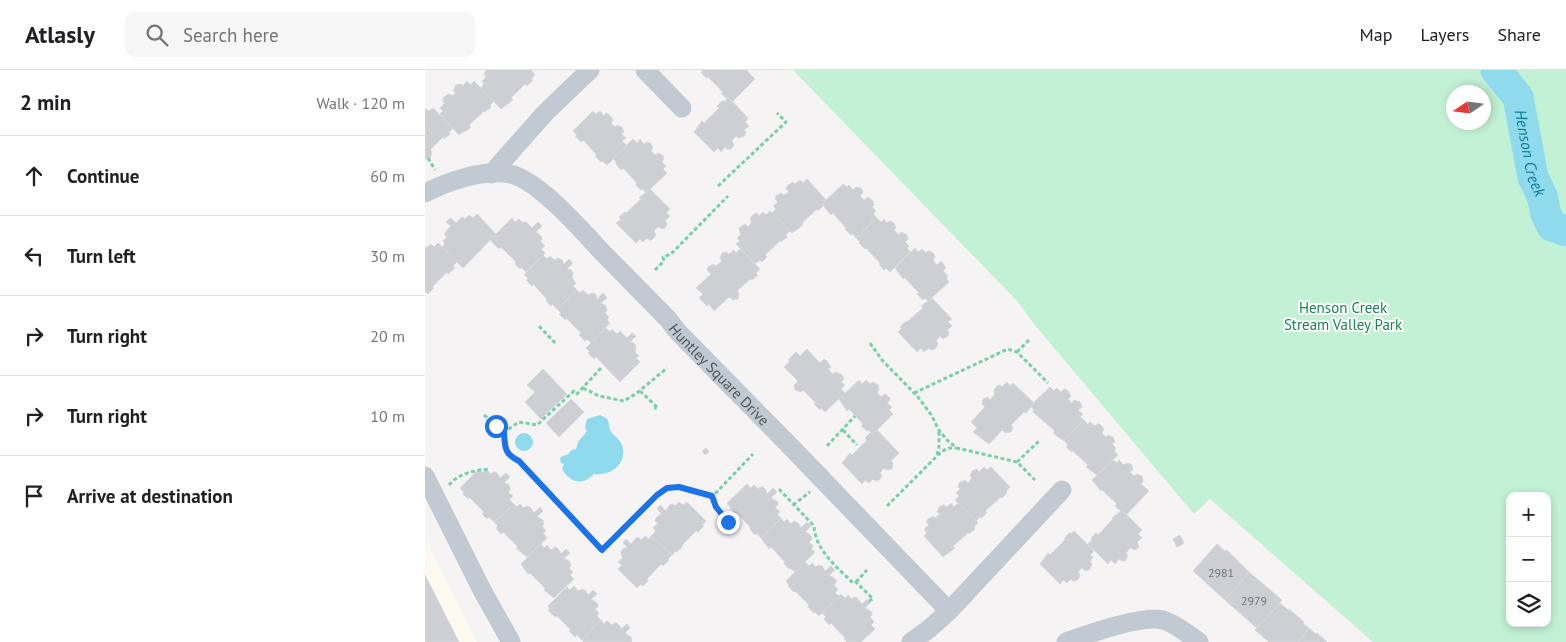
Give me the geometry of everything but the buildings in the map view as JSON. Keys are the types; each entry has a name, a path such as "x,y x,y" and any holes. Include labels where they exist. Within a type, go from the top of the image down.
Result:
{"lane":[{"path":"491,174 545,112 590,70"},
{"path":"645,70 682,108"},
{"name":"Huntley Square Drive","path":"425,193 460,179 491,174 509,174 528,182 553,203 593,242 949,611"},
{"path":"425,476 482,590 511,642"},
{"path":"911,642 949,611 1061,490"},
{"path":"1066,642 1109,628 1148,619 1156,619 1171,623 1199,642"}],"path":[{"path":"718,186 786,122 777,113"},
{"path":"428,158 439,177"},
{"path":"655,270 664,261 663,257 671,254 728,196"},
{"path":"539,326 556,344"},
{"path":"1017,352 1030,339"},
{"path":"870,343 882,360 914,393 948,441 957,448"},
{"path":"914,393 1008,349 1017,352 1048,383"},
{"path":"504,432 519,422 537,425 574,391 577,394 601,368"},
{"path":"583,388 599,396 624,401 640,391 667,368"},
{"path":"640,391 658,408 654,408"},
{"path":"484,415 504,432 507,453 519,461 602,550 657,495 667,488 679,487 712,496"},
{"path":"827,446 855,416"},
{"path":"937,456 939,429"},
{"path":"843,430 857,445"},
{"path":"1017,462 1039,441"},
{"path":"887,506 942,451 950,448 1017,462 1035,480"},
{"path":"712,496 753,454"},
{"path":"445,490 453,480 465,474 490,469"},
{"path":"779,489 814,526 814,533 825,554 853,584 867,570"},
{"path":"793,505 813,490"},
{"path":"712,496 716,507 728,522"},
{"path":"856,582 873,599 869,600"}],"shaded area":[{"path":"425,538 477,642 425,642"}],"green space":[{"name":"Henson Creek Stream Valley Park","path":"793,70 1566,70 1566,642 1373,642 1210,499 1194,514 1034,324 1018,302"}],"water":[{"path":"600,415 607,419 611,432 621,443 623,458 612,471 594,474 590,478 581,481 573,480 562,469 564,464 561,463 560,458 576,449 578,442 587,431 585,428 587,419"},
{"path":"520,433 528,433 533,438 531,449 520,451 515,446 515,438"}],"waterway":[{"name":"Henson Creek","path":"1496,70 1518,97 1533,177 1542,196 1546,214 1552,226 1566,231"}],"route":[{"path":"496,426 504,432 507,453 519,461 602,550 657,495 667,488 679,487 712,496 716,507 728,522"}]}
